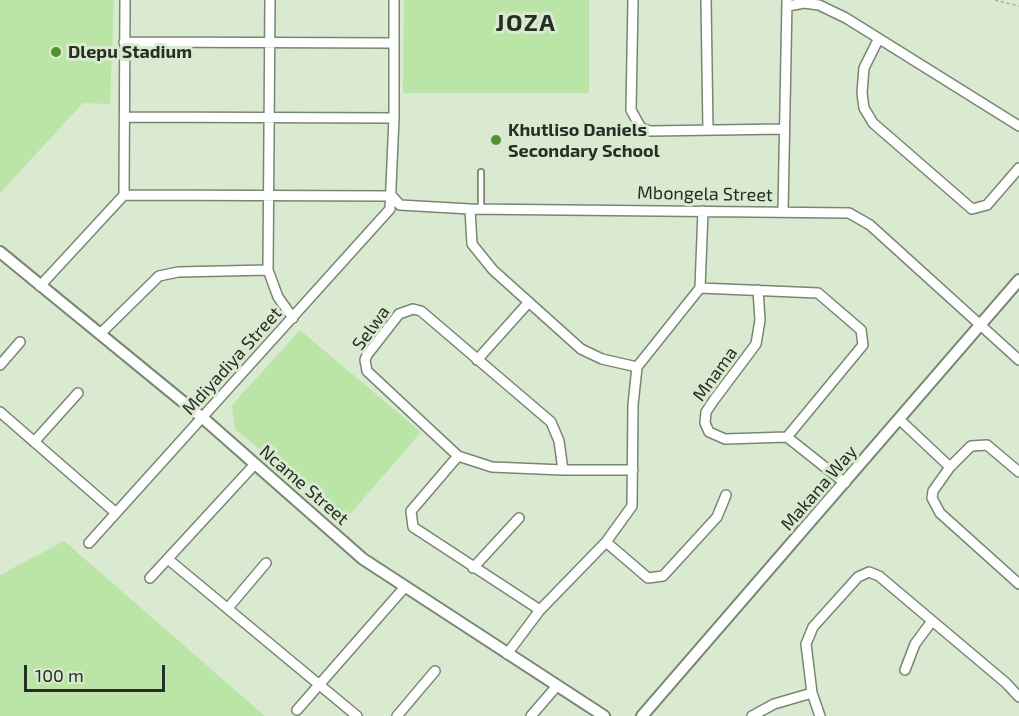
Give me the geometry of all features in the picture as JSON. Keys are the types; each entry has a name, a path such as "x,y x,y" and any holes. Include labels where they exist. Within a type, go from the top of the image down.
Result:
{"street":[{"path":"40,286 124,195 125,0"},
{"path":"270,0 268,270 278,297 293,318"},
{"path":"124,195 392,196 394,0"},
{"path":"633,0 632,110 641,128 650,131 784,129"},
{"path":"706,0 708,129"},
{"path":"783,212 787,3 819,5 846,18 1019,126"},
{"path":"878,40 864,68 862,93 864,108 873,123 972,209 987,205 1019,168"},
{"path":"124,42 394,43"},
{"path":"126,117 394,118"},
{"name":"Mbongela Street","path":"392,196 400,205 470,209 837,212 858,215 1019,360"},
{"name":"Mdiyadiya Street","path":"89,543 204,419 390,209 392,196"},
{"path":"470,209 472,244 477,254 591,355 637,367"},
{"path":"507,654 540,610 606,542 632,506 633,405 637,367 700,288 703,211"},
{"name":"Ncame Street","path":"0,252 204,419 363,559 555,687 604,716"},
{"path":"100,334 149,283 159,276 178,272 268,270"},
{"name":"Makana Way","path":"642,716 1019,280"},
{"path":"700,288 818,293 855,323 864,338 863,345 787,437 845,483"},
{"name":"Mnama","path":"758,290 759,327 756,344 706,412 705,423 709,432 725,439 787,437"},
{"path":"477,360 529,302"},
{"name":"Selwa","path":"562,470 559,441 551,422 421,311 413,309 399,314 365,360 367,371 374,379 458,456 492,467 562,470 633,470"},
{"path":"0,365 20,342"},
{"path":"34,442 78,393"},
{"path":"0,412 116,513"},
{"path":"900,420 950,467"},
{"path":"1019,472 987,446 978,444 971,446 950,467 933,491 934,505 1019,584"},
{"path":"458,456 411,511 411,522 418,532 540,610"},
{"path":"150,578 255,464"},
{"path":"606,542 648,578 663,576 717,517 726,495"},
{"path":"473,568 519,518"},
{"path":"169,560 357,716"},
{"path":"228,608 266,563"},
{"path":"820,716 813,693 806,644 808,636 813,627 864,573 874,572 1006,683 1019,698"},
{"path":"297,710 321,686 404,588"},
{"path":"905,670 915,644 932,621"},
{"path":"397,716 435,671"},
{"path":"531,716 555,687"},
{"path":"752,716 774,704 813,693"}],"lane":[{"path":"481,172 481,209"}],"path":[{"path":"995,0 1019,6"}],"green space":[{"name":"Dlepu Stadium","path":"0,0 114,0 110,104 83,103 0,193"},
{"path":"404,0 589,0 589,93 403,93"},
{"path":"300,330 421,432 345,520 235,429 232,405"},
{"path":"64,541 265,716 0,716 0,575"}],"place":[{"name":"Dlepu Stadium","path":"56,52"},
{"name":"Khutliso Daniels Secondary School","path":"496,140"}],"district":[{"name":"JOZA","path":"526,23"}]}
